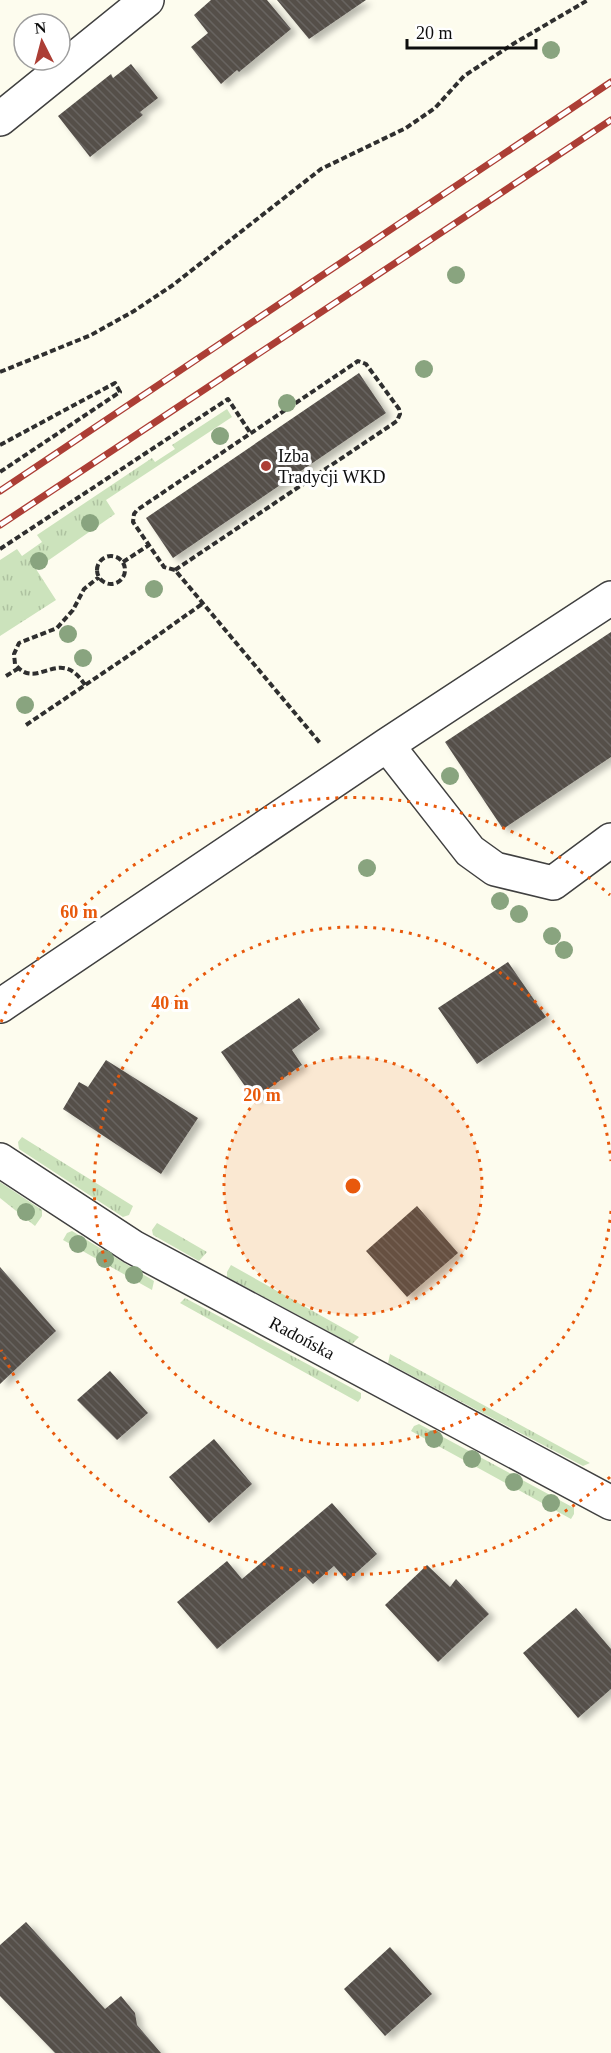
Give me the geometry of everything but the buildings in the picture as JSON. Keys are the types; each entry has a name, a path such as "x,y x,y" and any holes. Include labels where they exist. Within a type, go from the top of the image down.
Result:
{"street":[{"path":"0,119 147,0"},
{"path":"0,1006 387,745 611,598"},
{"path":"387,745 470,851 495,869 553,883 611,840"},
{"name":"Radońska","path":"0,1160 133,1247 611,1503"}],"path":[{"path":"0,372 91,335 134,310 173,285 321,169 406,128 435,108 464,75 588,0"},
{"path":"175,570 397,421 400,414 399,409 366,364 358,361 137,510 133,522 164,567 175,570 306,724 345,774"},
{"path":"0,445 115,383 120,392 0,472"},
{"path":"0,549 228,399 251,434"},
{"path":"123,562 149,545"},
{"path":"114,556 123,562 125,573 119,582 108,584 99,577 98,567 104,559 114,556"},
{"path":"85,685 78,675 68,669 55,668 30,675 15,664 14,654 20,643 57,628 73,610 84,588 99,577"},
{"path":"26,725 202,604"},
{"path":"6,676 19,668"}],"green space":[{"path":"227,409 232,417 106,500 115,514 36,569 56,600 0,636 0,560 17,549 22,556 42,542 37,535 152,458 155,462 175,449 172,445"},
{"path":"22,1137 133,1206 129,1215 123,1217 19,1149 18,1142"},
{"path":"0,1182 42,1210 42,1216 35,1226 0,1198"},
{"path":"157,1223 207,1252 199,1261 153,1235 152,1230"},
{"path":"72,1231 154,1281 152,1290 63,1240 67,1233"},
{"path":"231,1265 359,1337 352,1344 227,1277"},
{"path":"185,1298 361,1393 361,1398 358,1402 180,1303"},
{"path":"390,1354 590,1463 583,1466 388,1363"},
{"path":"419,1424 574,1508 571,1519 411,1431"}],"railway":[{"path":"0,491 611,82"},
{"path":"0,525 611,120"}],"place":[{"name":"Izba Tradycji WKD","path":"266,466"}]}
